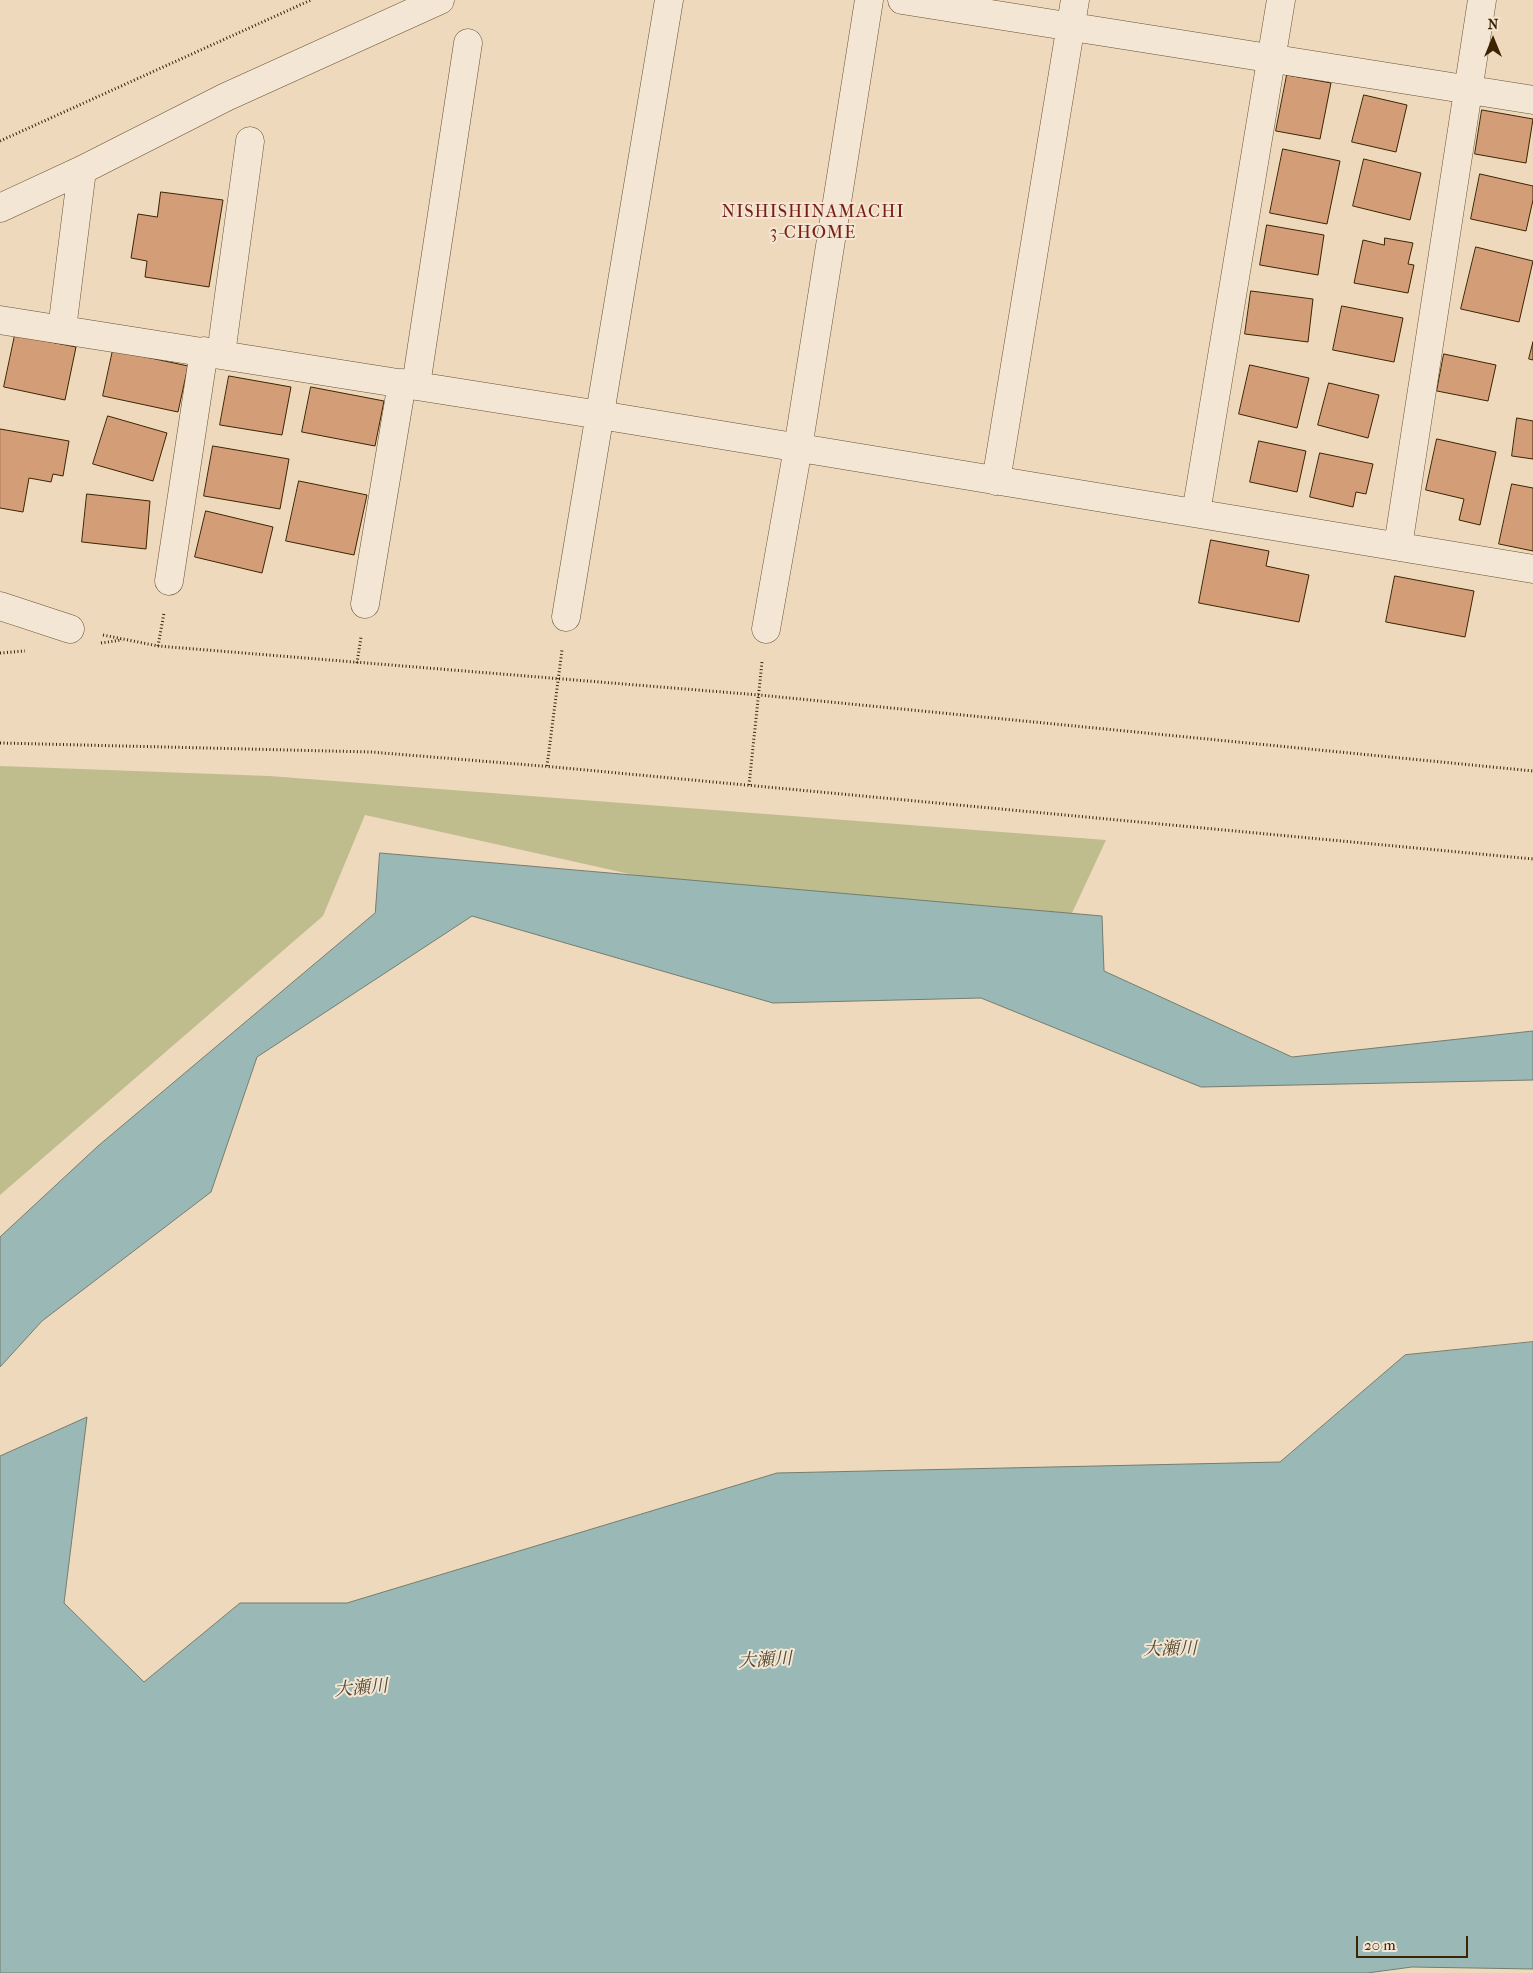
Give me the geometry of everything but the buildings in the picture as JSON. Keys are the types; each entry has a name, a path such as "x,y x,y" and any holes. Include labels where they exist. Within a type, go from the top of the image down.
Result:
{"street":[{"path":"0,208 82,170 226,97 440,0"},
{"path":"566,617 669,0"},
{"path":"766,629 798,448 870,0"},
{"path":"902,0 1072,13 1271,58 1533,100"},
{"path":"1196,513 1281,0"},
{"path":"1398,546 1482,0"},
{"path":"996,480 1072,13"},
{"path":"365,604 409,384 468,43"},
{"path":"169,581 213,353 250,141"},
{"path":"62,329 82,170"},
{"path":"0,320 600,415 1533,569"},
{"path":"0,606 70,629"}],"path":[{"path":"0,141 311,0"},
{"path":"547,766 566,617"},
{"path":"70,629 158,646 357,664 558,678 758,695 1533,770"},
{"path":"748,785 766,629"},
{"path":"0,743 371,752 547,766 1533,859"}],"shaded area":[{"path":"0,766 269,776 1106,840 1047,967 365,815 323,916 0,1195"}],"water":[{"path":"380,853 1102,916 1104,971 1292,1057 1533,1031 1533,1080 1201,1087 981,998 773,1003 472,916 257,1057 211,1192 42,1321 0,1367 0,1237 98,1146 375,913"},
{"name":"大瀬川","path":"1533,1342 1533,1969 1412,1967 1367,1973 0,1973 0,1456 87,1417 64,1603 144,1682 240,1603 347,1603 777,1473 1280,1462 1405,1355"}],"district":[{"name":"NISHISHINAMACHI 3-CHOME","path":"813,223"}]}
